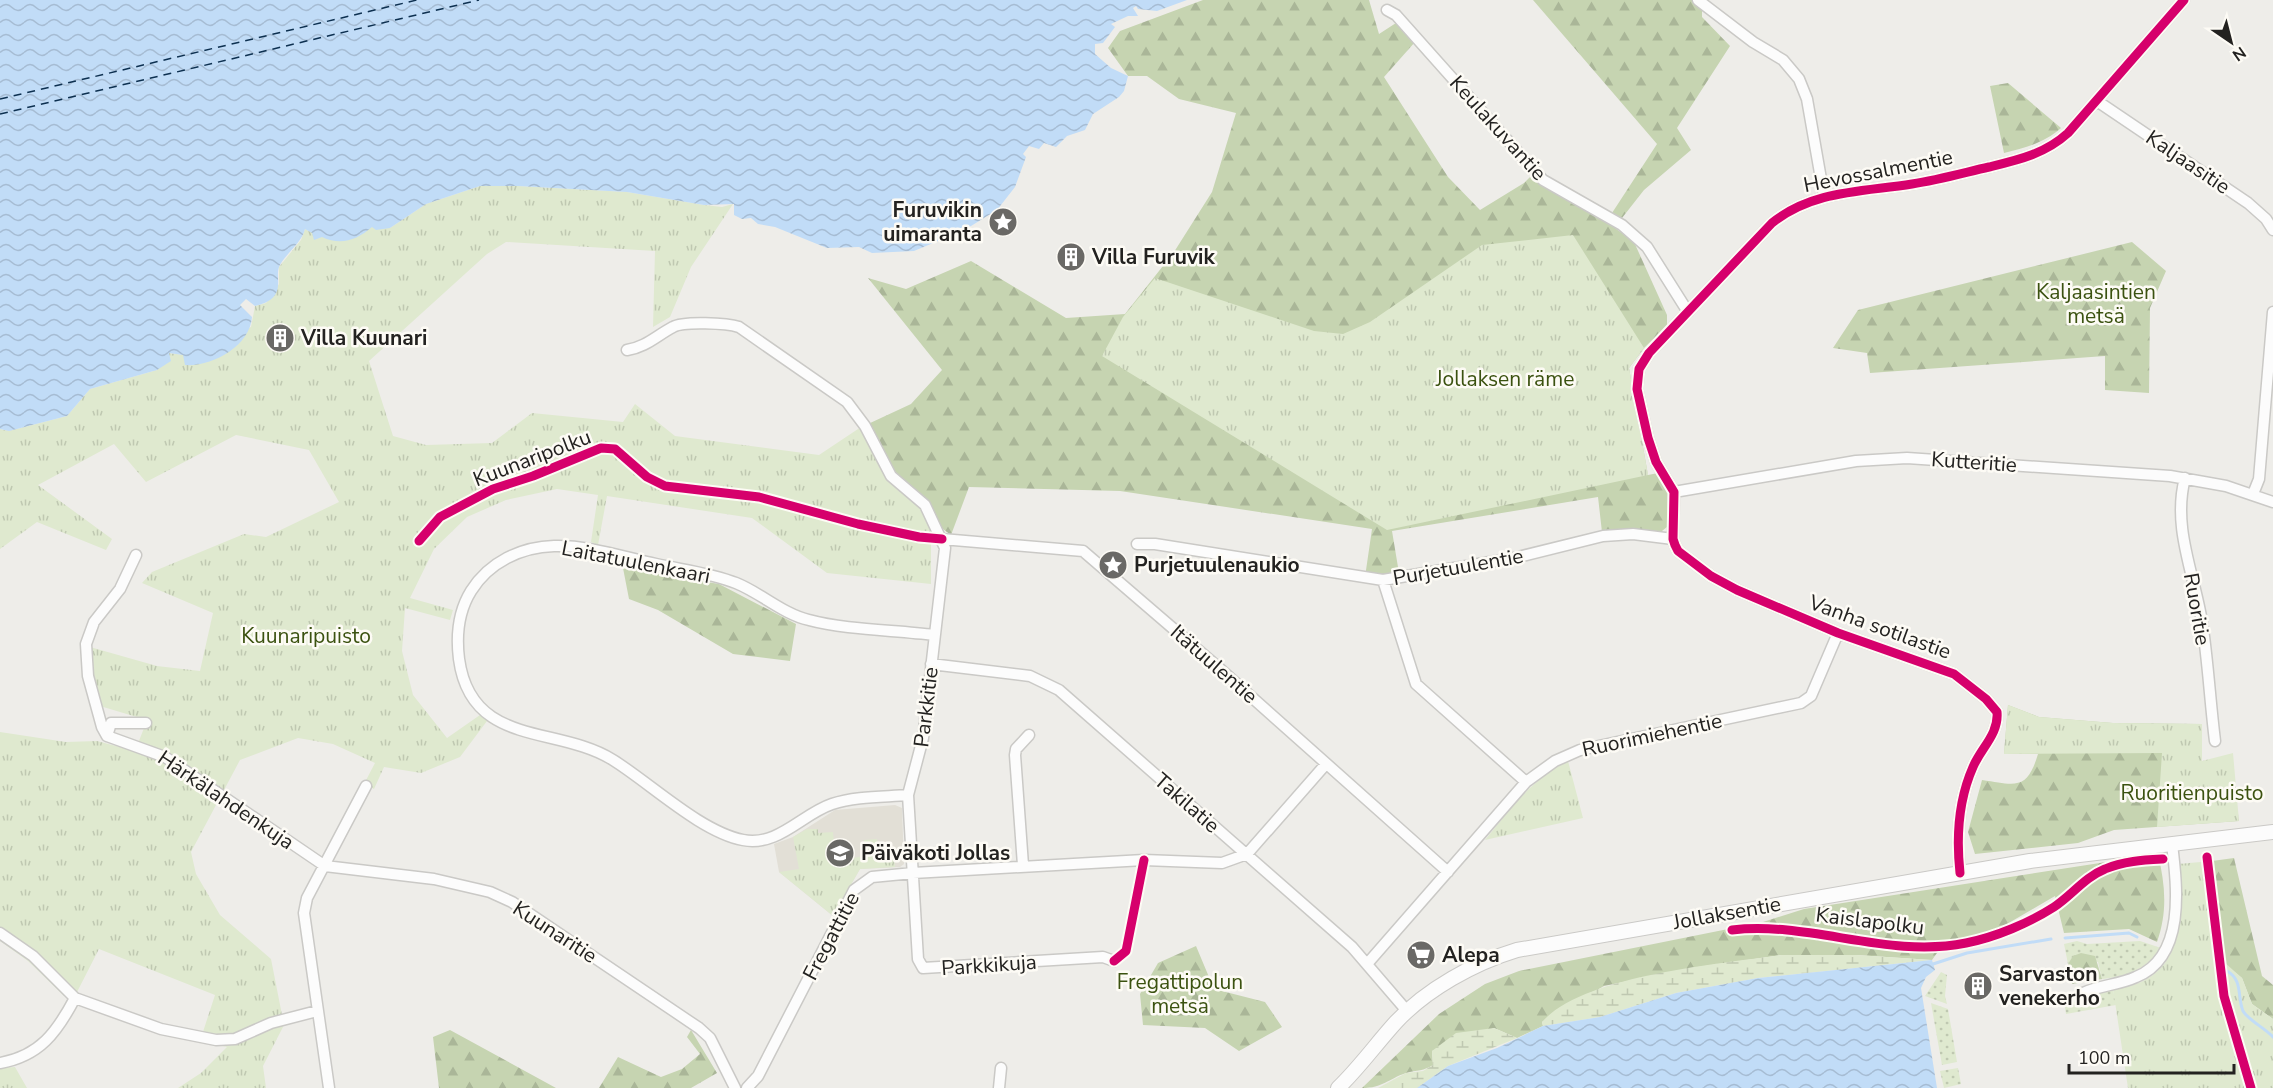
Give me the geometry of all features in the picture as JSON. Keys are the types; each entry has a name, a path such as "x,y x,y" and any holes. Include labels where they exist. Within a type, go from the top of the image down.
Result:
{"main road":[{"name":"Jollaksentie","path":"1338,1088 1407,1011 1474,967 1517,950 1960,873 2273,832"}],"street":[{"path":"1698,0 1753,42 1783,60 1799,79 1806,99 1824,196"},
{"name":"Hevossalmentie","path":"1674,492 1652,452 1640,405 1637,379 1646,358 1772,223 1800,204 1824,196 1934,180 2028,158 2061,140 2184,0"},
{"name":"Keulakuvantie","path":"1387,10 1396,15 1544,180 1622,225 1639,239 1661,266 1672,291 1688,312"},
{"name":"Kaljaasitie","path":"2097,101 2248,203 2266,219 2273,230"},
{"path":"2253,494 2259,479 2273,312"},
{"path":"627,350 643,347 675,325 730,324 739,327 848,402 865,426 891,477 925,505 934,530 942,540"},
{"name":"Kutteritie","path":"1674,492 1877,459 1941,460 2185,478 2253,494 2273,502"},
{"name":"Ruoritie","path":"2185,478 2180,498 2181,527 2202,623 2215,741"},
{"path":"1673,539 1674,492"},
{"name":"Purjetuulentie","path":"1137,544 1155,544 1383,580 1515,558 1603,536 1632,534 1673,539"},
{"name":"Vanha sotilastie","path":"1673,539 1678,551 1720,582 1838,633 1954,674 1986,699 1997,712 1994,733 1973,767 1964,792 1957,836 1960,873"},
{"name":"Parkkitie","path":"913,873 908,795 920,758 945,548 942,540"},
{"name":"Itätuulentie","path":"942,540 1083,551 1448,872"},
{"name":"Laitatuulenkaari","path":"908,795 833,804 773,837 743,840 729,835 702,822 596,750 519,732 489,714 475,700 460,668 458,641 460,616 474,586 502,560 519,552 554,546 596,551 725,579 808,620 934,634"},
{"path":"107,736 102,727 88,676 86,644 94,622 117,595 136,555"},
{"path":"1383,580 1416,684 1526,782"},
{"name":"Ruorimiehentie","path":"1367,964 1526,782 1556,761 1580,750 1801,703 1811,696 1838,633"},
{"name":"Takilatie","path":"931,664 1030,676 1049,683 1247,854 1367,964 1407,1011"},
{"path":"107,736 111,723 146,723"},
{"path":"1023,865 1015,755 1016,749 1029,735"},
{"name":"Härkälahdenkuja","path":"107,736 165,757 325,866"},
{"path":"1247,854 1326,764"},
{"path":"329,1088 304,913 307,898 366,786"},
{"path":"2083,993 2135,978 2151,969 2162,956 2175,918 2172,844"},
{"name":"Fregattitie","path":"747,1088 758,1076 854,890 872,878 1023,865 1144,860 1222,863 1247,854"},
{"name":"Kuunaritie","path":"325,866 434,879 471,886 512,902 699,1028 710,1038 735,1088"},
{"name":"Parkkikuja","path":"913,873 918,959 923,968 1103,957 1114,961"},
{"path":"0,933 33,956 75,998 160,1029 216,1040 235,1039 271,1023 317,1011"},
{"path":"0,1063 17,1060 47,1042 59,1028 75,998"},
{"path":"999,1088 1001,1068"}],"shaded area":[{"name":"Päiväkoti Jollas","path":"895,805 902,808 904,864 900,867 860,869 833,916 779,872 774,844 793,837 835,810"}],"green space":[{"path":"1203,0 1369,0 1379,34 1396,23 1415,42 1384,77 1448,177 1480,210 1524,183 1533,174 1550,190 1615,228 1634,242 1667,315 1667,326 1644,348 1629,368 1648,475 1658,473 1668,492 1667,527 1662,531 1602,532 1598,497 1392,531 1400,579 1365,577 1372,529 1120,491 969,487 951,535 925,512 893,470 868,424 911,404 942,370 868,278 906,289 971,261 1066,318 1125,314 1174,252 1212,192 1236,113 1179,99 1147,76 1128,76 1108,48 1120,31"},
{"path":"1533,0 1702,0 1702,17 1730,46 1677,128 1691,150 1644,190 1622,218 1612,213 1657,144"},
{"path":"2008,83 2061,128 2041,141 2004,153 1990,86"},
{"name":"Kuunaripuisto","path":"480,186 627,192 704,205 722,207 733,204 691,267 670,317 653,327 655,251 506,242 487,254 369,361 393,436 426,445 492,443 532,413 623,422 635,404 675,436 819,455 861,427 889,481 921,508 931,532 931,584 827,573 752,518 607,496 598,545 591,542 598,495 557,489 506,500 467,517 434,549 410,598 453,610 450,620 405,608 402,651 413,695 447,738 480,715 487,721 460,757 421,773 384,767 374,789 364,784 375,763 333,744 298,738 240,760 191,852 196,874 220,915 271,959 284,1025 263,1066 266,1088 178,1088 201,1073 227,1047 200,1041 215,995 99,949 76,994 64,996 28,961 0,941 0,732 66,742 97,741 135,751 146,723 140,718 100,706 92,676 90,647 157,666 200,671 213,613 142,583 152,572 244,534 266,537 339,502 309,450 236,435 146,482 114,444 38,485 112,539 106,550 37,522 0,549 0,429 9,431 67,416 90,389 157,370 169,353 184,355 251,327 255,306 266,303 279,284 279,267 301,240 305,229 322,237 372,227 390,228 426,204"},
{"name":"Jollaksen räme","path":"1573,235 1644,348 1629,368 1648,475 1387,530 1102,356 1123,317 1155,278 1314,331 1343,334 1370,322 1482,245"},
{"name":"Kaljaasintien metsä","path":"2132,242 2166,271 2150,308 2149,393 2105,390 2105,356 1870,373 1867,353 1833,348 1858,310"},
{"path":"623,568 719,584 796,624 790,661 733,654 658,610 629,599"},
{"path":"2008,705 2039,717 2113,723 2202,724 2202,761 2239,821 2114,830 2078,843 1975,854 1968,832 1982,780 2019,783 2029,774 2038,754 2004,754"},
{"name":"Ruoritienpuisto","path":"2008,705 2039,717 2113,723 2202,724 2202,761 2233,753 2239,821 2157,827 2162,753 2004,754"},
{"path":"1568,761 1583,818 1485,840 1533,786 1555,768"},
{"path":"807,829 818,829 818,833 833,832 834,844 848,842 849,851 838,852 839,860 865,856 864,840 877,839 878,855 894,856 895,867 860,869 833,916 779,872 799,869 793,837"},
{"path":"2158,854 2164,908 2157,942 2129,929 2064,933 2055,896 1995,931 1944,943 1932,960 1856,955 1781,955 1691,968 1604,986 1542,1022 1543,1026 1517,1038 1494,1028 1432,1051 1433,1065 1430,1067 1400,1075 1380,1085 1362,1088 1439,1014 1485,984 1519,971 1763,922 1804,909"},
{"path":"2234,858 2262,976 2273,985 2273,1019 2252,1004 2242,978 2223,963 2212,861"},
{"path":"2212,861 2224,962 2242,978 2252,1004 2273,1019 2273,1088 2128,1088 2113,989 2141,982 2156,973 2167,961 2174,947 2180,914 2178,864"},
{"path":"2077,941 2087,944 2140,941 2161,948 2149,962 2135,971 2102,979 2098,962 2074,956 2068,964 2064,944"},
{"name":"Fregattipolun metsä","path":"1196,946 1214,989 1265,1002 1282,1027 1239,1051 1205,1028 1143,1025 1140,994 1158,963"},
{"path":"2081,953 2095,956 2102,979 2072,984 2068,964 2073,956"},
{"path":"1781,955 1856,955 1932,960 1758,978 1676,993 1600,1017 1543,1026 1542,1022 1561,1006 1588,993 1619,983 1654,974"},
{"path":"1941,972 1947,975 1945,996 1947,1004 1925,996"},
{"path":"2113,989 2116,1005 2066,1014 2064,1001 2069,1000 2088,1005 2101,992"},
{"path":"1931,1003 1948,1009 1957,1062 1942,1065"},
{"path":"1494,1028 1517,1038 1448,1066 1417,1088 1378,1088 1406,1073 1423,1071 1433,1065 1432,1051 1456,1033"},
{"path":"450,1030 556,1088 439,1088 433,1037"},
{"path":"691,1030 717,1073 691,1088 599,1088 618,1057 661,1077 682,1069 700,1054 687,1037"},
{"path":"15,1067 27,1088 0,1088 0,1068"},
{"path":"1958,1068 1961,1084 1944,1088 1940,1071"}],"water":[{"path":"0,0 1187,0 1157,11 1138,9 1136,6 1133,8 1138,16 1128,16 1111,24 1115,27 1103,43 1095,44 1095,54 1111,68 1128,76 1124,91 1119,97 1093,114 1085,130 1067,136 1056,147 1044,143 1039,149 1029,146 1023,154 1026,157 1015,187 997,210 971,226 944,235 938,241 914,251 872,253 859,247 827,248 775,227 758,224 751,218 742,219 734,215 734,204 704,205 627,192 480,186 426,204 390,228 376,230 372,227 348,240 336,241 322,237 314,240 312,233 305,229 279,267 278,288 273,297 255,306 246,299 240,305 252,317 250,327 244,337 228,353 207,362 185,365 183,355 169,353 171,361 157,370 90,389 67,416 9,431 0,429"},
{"path":"1932,960 1935,970 1926,977 1921,988 1937,1088 1417,1088 1448,1066 1497,1048 1543,1026 1600,1017 1676,993 1758,978"}],"waterway":[{"path":"2065,938 2129,933 2137,937"},
{"path":"1933,964 1967,953 2051,939"},
{"path":"2227,971 2238,984 2243,1011 2273,1037"}],"ferry route":[{"path":"0,99 417,0"},
{"path":"0,114 479,0"}],"cycle path":[{"path":"1960,873 1958,832 1961,806 1976,760 1995,727 1997,712 1986,699 1954,674 1838,633 1737,590 1711,576 1678,551 1673,539 1674,492 1656,462 1648,438 1637,389 1639,369 1649,353 1772,223 1788,212 1821,198 1922,182 2021,159 2050,146 2068,133 2184,0"},
{"name":"Kuunaripolku","path":"419,541 440,517 493,489 533,476 601,448 615,449 647,477 665,486 759,497 858,524 919,537 942,539"},
{"path":"2207,857 2224,996 2251,1088"},
{"name":"Kaislapolku","path":"1732,930 1791,930 1879,944 1908,946 1937,947 1966,943 2012,929 2034,919 2061,902 2098,872 2112,866 2141,860 2163,859"},
{"path":"1114,961 1126,951 1144,860"}],"place":[{"name":"Furuvikin uimaranta","path":"1003,222"},
{"name":"Villa Furuvik","path":"1071,257"},
{"name":"Villa Kuunari","path":"280,338"},
{"name":"Purjetuulenaukio","path":"1113,565"},
{"name":"Päiväkoti Jollas","path":"840,853"},
{"name":"Alepa","path":"1421,955"},
{"name":"Sarvaston venekerho","path":"1978,986"}]}
